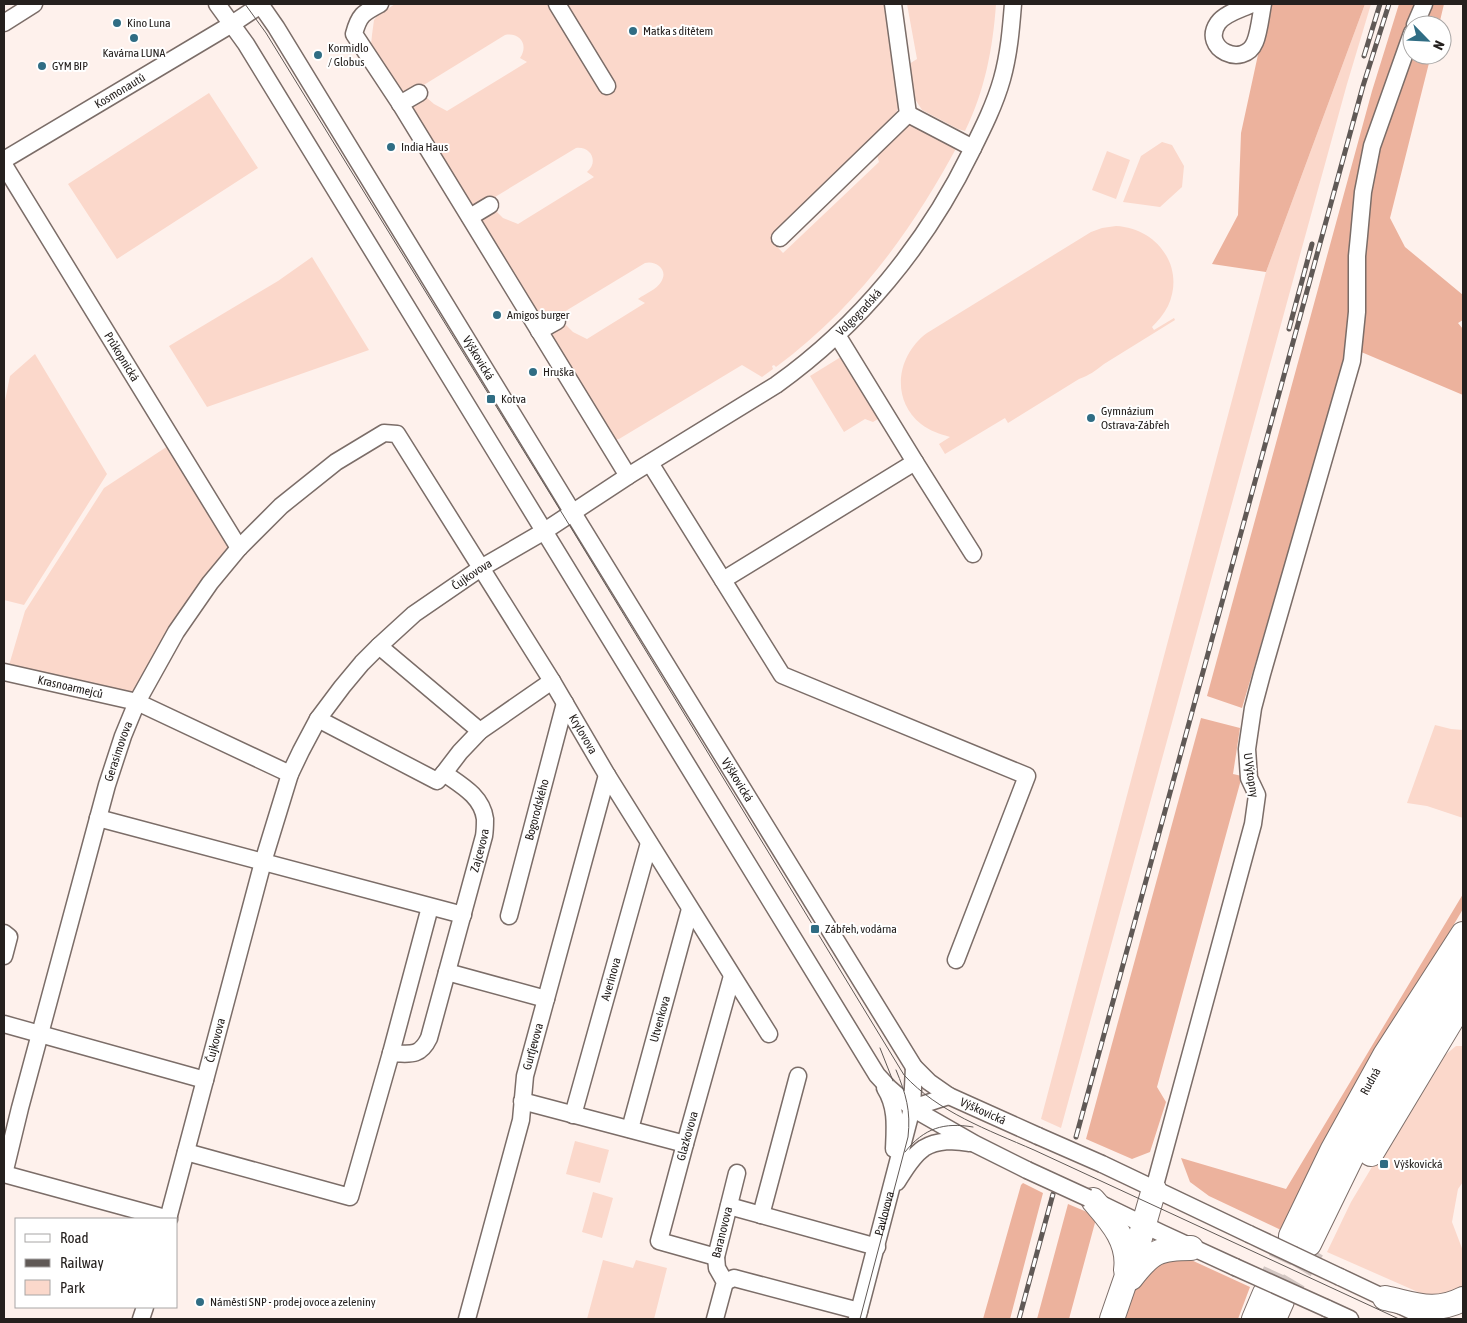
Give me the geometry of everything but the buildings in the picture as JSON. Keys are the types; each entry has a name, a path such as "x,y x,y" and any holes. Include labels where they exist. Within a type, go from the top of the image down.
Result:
{"highway":[{"name":"Rudná","path":"1305,1242 1333,1149 1385,1055 1463,934"},
{"name":"Rudná","path":"1305,1242 1356,1147 1463,968"},
{"path":"1305,1242 1421,1069 1463,1001"},
{"path":"1421,1069 1447,1041 1463,1032"},
{"path":"1112,1319 1124,1288 1154,1189"},
{"path":"1090,1199 1112,1221 1125,1247 1127,1262 1124,1288"},
{"path":"1124,1288 1141,1265 1154,1254 1176,1248 1191,1248"},
{"path":"1385,1298 1432,1308 1443,1307 1463,1299"},
{"path":"1254,1319 1274,1304"}],"street":[{"path":"4,23 34,4"},
{"path":"217,4 246,44 889,1095 894,1112 895,1126 891,1190"},
{"name":"Kosmonautů","path":"4,160 232,24 261,4"},
{"name":"Výškovická","path":"261,4 914,1067 922,1076 949,1096 1102,1164 1429,1319"},
{"path":"380,4 364,13 357,22 354,34 400,104 628,476"},
{"path":"558,4 607,86"},
{"path":"893,4 908,114"},
{"name":"Volgogradská","path":"573,513 628,476 798,370 838,336 868,304 896,271 926,230 957,180 991,111 1002,80 1012,26 1013,4"},
{"path":"1252,4 1218,22 1214,39 1223,52 1236,55 1250,50 1255,42 1263,4"},
{"name":"U Výtopny","path":"1154,1189 1254,824 1257,795 1249,778 1246,749 1262,674 1352,361 1357,312 1357,256 1364,192 1372,146 1402,61"},
{"path":"400,104 419,93"},
{"path":"908,114 973,148"},
{"path":"780,238 908,114"},
{"name":"Průkopnická","path":"4,165 239,548"},
{"path":"470,218 490,205"},
{"path":"539,331 557,321"},
{"path":"838,336 914,462 973,554"},
{"name":"Gerasimovova","path":"4,1174 98,818 123,736 137,702 176,632 210,583 239,548 281,506 336,462 384,433 397,434"},
{"name":"Krylovova","path":"397,434 552,681 607,775 769,1034"},
{"path":"723,580 914,462"},
{"path":"650,463 782,675 1027,776 956,960"},
{"name":"Čujkovova","path":"168,1218 263,862 290,774 318,719 342,686 378,646 414,614 481,568 573,513"},
{"path":"378,646 480,730"},
{"name":"Krasnoarmejců","path":"4,672 137,702 290,774"},
{"path":"318,719 440,777 480,730 552,681"},
{"name":"Bogorodského","path":"509,916 565,703"},
{"name":"Gurťjevova","path":"467,1319 521,1120 525,1076 607,775"},
{"name":"Zajcevova","path":"391,1053 413,1054 425,1048 430,1038 484,836 485,819 479,803 468,789 440,777"},
{"path":"98,818 463,915"},
{"name":"Averinova","path":"573,1114 649,842"},
{"path":"186,1152 350,1197 430,907"},
{"name":"Utvenkova","path":"630,1130 690,909"},
{"path":"4,956 6,935"},
{"path":"448,972 546,999"},
{"name":"Glazkovova","path":"716,1257 659,1242 732,976"},
{"path":"4,1024 205,1080"},
{"name":"Pavlovova","path":"858,1315 912,1108 914,1067"},
{"path":"877,1075 912,1108 975,1144 1191,1248 1350,1319"},
{"path":"761,1215 798,1076"},
{"path":"912,1108 949,1096"},
{"path":"522,1102 685,1144"},
{"path":"891,1190 914,1157 924,1148 938,1143 957,1140 975,1144"},
{"name":"Baranovova","path":"725,1282 717,1268 716,1257 737,1173"},
{"name":"Čujkovova","path":"4,1174 164,1218"},
{"path":"729,1206 877,1247"},
{"path":"715,1319 725,1282 734,1278 858,1315"}],"green space":[{"path":"395,4 889,4 899,105 894,119 886,130 771,240 783,253 879,162 876,152 906,125 912,123 959,143 922,207 880,266 832,319 805,344 776,367 772,366 773,369 762,377 742,365 619,439 612,440 553,339 553,331 562,325 566,325 573,332 587,339 645,303 638,299 659,285 663,278 662,270 653,263 645,263 554,318 544,320 539,318 481,223 481,217 494,209 503,218 518,224 594,177 587,172 591,168 592,156 586,150 576,148 485,203 475,205 469,203 414,115 414,103 426,97 447,111 527,62 520,58 524,49 522,41 515,36 505,35 414,91 405,92 399,90 371,45 374,20"},
{"path":"907,4 996,4 987,69 978,100 965,131 922,110 915,99 906,66 917,59"},
{"path":"1365,4 1371,4 1347,84 1061,1128 1041,1119 1266,272"},
{"path":"209,93 258,168 117,259 68,184"},
{"path":"1162,142 1172,145 1184,166 1182,187 1160,207 1123,202 1141,156"},
{"path":"1107,151 1130,160 1116,199 1092,190"},
{"path":"1116,226 1131,228 1144,234 1164,252 1170,264 1173,277 1173,291 1168,306 1152,327 1154,330 1174,318 1175,320 1092,373 1008,423 1005,418 945,454 939,444 950,437 921,424 911,414 901,390 901,377 904,365 909,353 917,342 927,333 1091,232"},
{"path":"312,257 369,350 207,407 169,346 278,281"},
{"path":"35,354 107,474 24,605 4,600 4,406 10,376"},
{"path":"844,355 878,411 878,419 873,422 865,419 844,432 810,376"},
{"path":"174,442 239,548 137,702 7,672 25,611 104,488"},
{"path":"1435,725 1463,730 1463,818 1427,806 1407,803"},
{"path":"1456,1046 1463,1046 1463,1182 1458,1189 1452,1222 1463,1251 1463,1293 1427,1296 1327,1252 1351,1202 1433,1065"},
{"path":"575,1141 609,1150 600,1183 566,1174"},
{"path":"593,1192 613,1198 602,1238 582,1232"},
{"path":"603,1260 633,1268 636,1260 667,1268 654,1319 587,1319"}],"shaded area":[{"path":"1269,4 1365,4 1266,272 1212,264 1238,215 1241,133"},
{"path":"1399,4 1444,4 1441,15 1402,15 1402,65 1428,65 1390,218 1405,247 1463,295 1463,320 1458,323 1463,329 1463,395 1347,346 1319,448 1242,708 1207,696 1372,91"},
{"path":"1201,718 1240,728 1233,774 1242,776 1157,1087 1166,1102 1150,1152 1132,1159 1086,1139"},
{"path":"1463,894 1463,909 1320,1150 1281,1230 1209,1196 1190,1182 1181,1158 1286,1189"},
{"path":"1023,1183 1043,1193 1010,1319 983,1319 1021,1185"},
{"path":"1068,1204 1087,1212 1096,1219 1069,1319 1037,1319"},
{"path":"1189,1259 1250,1287 1238,1319 1123,1319 1137,1284 1164,1260"}],"tunnel":[{"path":"1265,1293 1291,1236"},
{"path":"1282,1301 1314,1247"}],"tram line":[{"path":"245,4 266,33 565,518 904,1075 932,1100 964,1119 1399,1319"},
{"path":"880,1048 893,1081"},
{"path":"860,1319 908,1137 909,1119 907,1103 896,1070"},
{"path":"905,1152 920,1137 935,1129 953,1125 973,1127"}],"railway":[{"path":"1364,56 1380,4"},
{"path":"1076,1137 1363,86 1389,4"},
{"path":"1289,329 1312,244"},
{"path":"1019,1319 1053,1194"}],"place":[{"name":"Kino Luna","path":"117,23"},
{"name":"Matka s dítětem","path":"633,31"},
{"name":"Kavárna LUNA","path":"134,38"},
{"name":"Kormidlo / Globus","path":"318,55"},
{"name":"GYM BIP","path":"42,66"},
{"name":"India Haus","path":"391,147"},
{"name":"Amigos burger","path":"497,315"},
{"name":"Hruška","path":"533,372"},
{"name":"Kotva","path":"491,399"},
{"name":"Gymnázium Ostrava-Zábřeh","path":"1091,418"},
{"name":"Zábřeh, vodárna","path":"815,929"},
{"name":"Výškovická","path":"1384,1164"},
{"name":"Náměstí SNP - prodej ovoce a zeleniny","path":"200,1302"}]}
